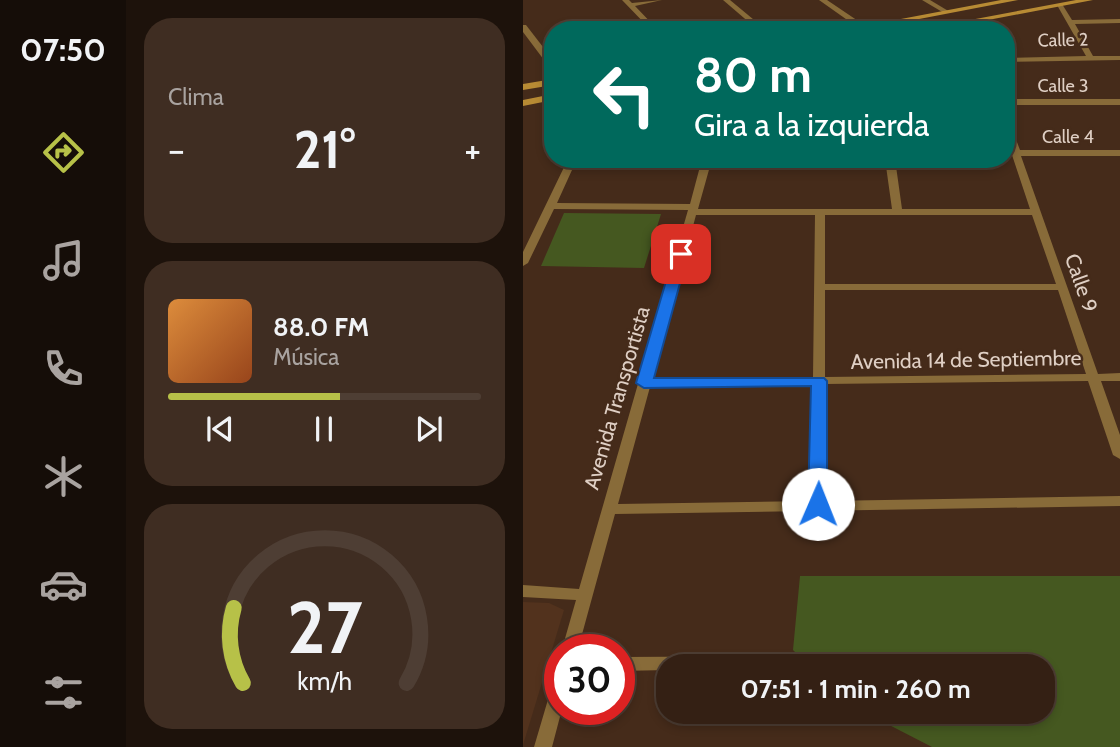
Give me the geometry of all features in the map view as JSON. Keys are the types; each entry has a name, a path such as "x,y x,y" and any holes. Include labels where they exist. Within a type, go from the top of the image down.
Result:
{"main road":[{"path":"894,21 1014,0"},
{"path":"971,21 1089,0"},
{"path":"930,21 927,20 933,15"},
{"path":"899,20 903,21"},
{"path":"523,87 544,84"},
{"path":"523,103 544,99"}],"street":[{"path":"627,2 659,0"},
{"path":"726,0 752,21"},
{"path":"822,0 854,21"},
{"path":"925,0 946,12"},
{"path":"627,2 646,21"},
{"path":"1060,5 1091,59"},
{"path":"1070,22 1120,21"},
{"path":"523,27 544,54"},
{"name":"Calle 2","path":"1015,60 1120,58"},
{"name":"Calle 3","path":"1015,103 1120,102"},
{"name":"Calle 9","path":"1015,150 1120,455"},
{"name":"Calle 4","path":"1016,153 1120,153"},
{"path":"523,263 569,168"},
{"name":"Avenida Transportista","path":"574,634 705,168"},
{"path":"891,168 897,212"},
{"path":"550,206 821,212 1036,212"},
{"path":"818,504 821,212"},
{"path":"820,287 1062,287"},
{"name":"Avenida 14 de Septiembre","path":"644,383 1120,377"},
{"path":"609,509 1120,501"},
{"path":"523,592 585,595"},
{"path":"635,664 656,664"},
{"path":"543,747 549,725"}],"shaded area":[{"path":"523,602 549,603 564,610 557,634 544,634 544,676 523,745"}],"green space":[{"path":"564,213 661,214 644,268 541,266"},
{"path":"800,576 1120,576 1120,747 932,747 887,724 1055,724 1055,654 797,654 793,650"}],"route":[{"path":"681,254 644,383 819,381 818,504"}]}
